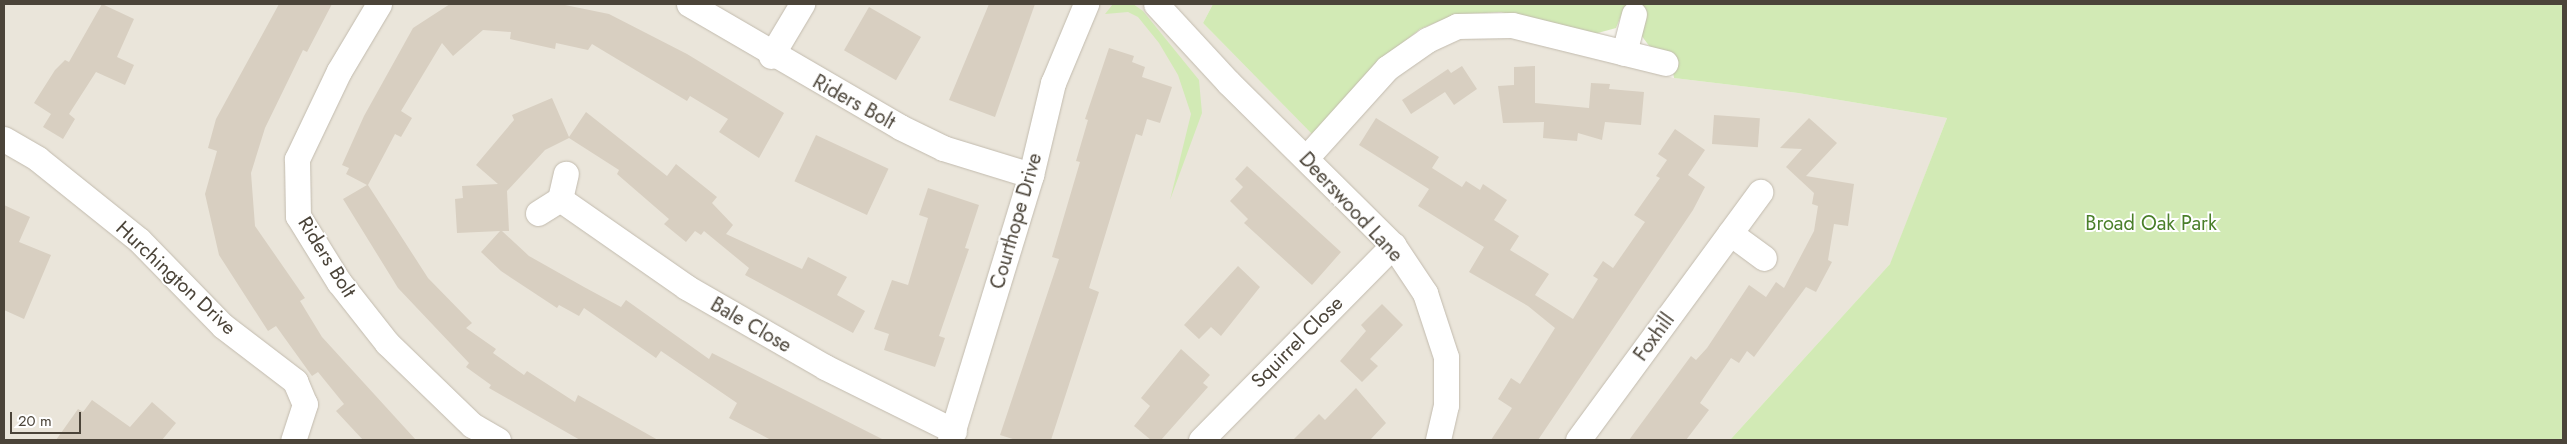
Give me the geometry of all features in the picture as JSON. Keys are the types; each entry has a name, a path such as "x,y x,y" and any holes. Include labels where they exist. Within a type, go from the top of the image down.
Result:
{"street":[{"name":"Riders Bolt","path":"379,4 339,71 297,159 298,216 339,282 387,343 472,425 498,440"},
{"name":"Riders Bolt","path":"689,4 772,56 943,148 1031,175"},
{"path":"772,56 802,4"},
{"name":"Courthope Drive","path":"952,436 1031,175 1053,83 1086,4"},
{"name":"Deerswood Lane","path":"1156,4 1228,82 1393,245 1425,293 1446,357 1446,405 1438,440"},
{"path":"1624,53 1634,14"},
{"path":"1306,158 1387,68 1427,40 1458,26 1512,25 1665,63"},
{"name":"Hurchington Drive","path":"4,139 38,159 139,240 223,326 295,381 304,404 293,440"},
{"path":"538,213 560,199 566,174"},
{"name":"Foxhill","path":"1578,440 1760,192"},
{"name":"Bale Close","path":"560,199 686,287 825,367 952,436"},
{"path":"1730,233 1764,258"},
{"name":"Squirrel Close","path":"1201,440 1393,245"}],"shaded area":[{"path":"4,4 1213,4 1203,23 1327,149 1387,82 1430,48 1462,36 1507,34 1674,78 1798,93 1947,118 1891,263 1730,440 4,440"}],"green space":[{"path":"1113,4 1133,4 1143,11 1199,80 1202,113 1170,200 1191,114 1178,75 1159,43 1138,17 1128,12 1105,14"},
{"name":"Broad Oak Park","path":"1213,4 2563,4 2563,440 1730,440 1890,264 1947,118 1798,93 1674,78 1670,54 1650,47 1641,35 1646,15 1625,6 1616,28 1594,34 1501,12 1455,15 1420,29 1386,57 1312,134 1203,23"}],"building":[{"path":"102,4 134,19 117,57 134,65 125,85 96,72 69,114 75,119 63,139 43,127 51,114 34,103 55,70 65,60 69,62"},
{"path":"279,4 332,4 307,52 303,50 265,128 251,173 255,226 305,298 300,301 322,337 416,440 363,440 336,411 344,404 318,372 312,376 276,326 268,331 219,255 205,194 217,151 208,148 216,119"},
{"path":"450,4 560,4 609,14 687,54 784,113 759,158 719,132 728,119 690,96 687,101 592,44 588,50 556,43 555,49 510,39 511,32 483,30 453,56 442,43 401,111 412,118 401,137 395,134 368,185 428,278 472,323 466,328 496,349 493,353 524,375 527,371 575,402 578,395 658,440 580,440 489,388 491,385 466,367 469,363 398,288 343,199 367,185 346,174 349,168 342,165 364,116 413,28"},
{"path":"989,4 1035,4 995,117 949,100"},
{"path":"869,7 921,37 896,80 844,50"},
{"path":"1109,48 1134,56 1132,62 1145,67 1142,77 1172,87 1160,123 1147,119 1142,136 1136,134 1089,288 1099,292 1051,440 1016,440 1000,435 1059,259 1052,257 1080,162 1076,161 1088,120 1085,119"},
{"path":"1462,66 1477,89 1454,105 1445,92 1411,114 1402,100 1448,69 1451,73"},
{"path":"1535,66 1535,103 1589,108 1591,83 1610,84 1609,89 1644,92 1641,125 1605,122 1602,140 1578,133 1577,141 1543,138 1544,122 1503,123 1498,86 1514,85 1514,67"},
{"path":"552,98 569,137 586,112 667,176 676,164 717,197 712,203 733,225 726,234 802,269 808,257 847,277 837,295 865,311 853,333 745,275 749,268 704,231 701,235 695,231 686,242 664,224 669,219 617,174 619,170 569,138 545,150 507,191 509,231 502,231 529,256 621,307 626,300 709,359 712,353 884,440 771,440 729,418 737,403 661,351 656,358 584,308 579,316 559,305 557,308 501,271 481,252 500,231 457,233 455,199 463,198 462,186 498,184 476,165 514,120 512,115"},
{"path":"1714,115 1760,118 1758,147 1712,144"},
{"path":"1376,118 1439,157 1432,168 1462,187 1466,181 1480,190 1483,184 1507,200 1494,220 1519,236 1510,250 1549,274 1535,295 1573,319 1598,279 1593,276 1603,261 1613,268 1645,222 1634,215 1660,178 1656,176 1667,160 1658,154 1675,129 1705,150 1688,175 1705,187 1693,210 1538,440 1491,440 1512,408 1498,399 1511,378 1520,384 1555,328 1528,306 1469,272 1484,247 1418,206 1429,189 1359,145"},
{"path":"1809,118 1837,143 1806,176 1854,184 1848,226 1834,224 1828,260 1832,262 1816,292 1806,287 1754,357 1747,351 1739,363 1731,358 1700,403 1709,410 1686,440 1629,440 1691,356 1696,360 1707,348 1749,285 1766,297 1776,282 1784,288 1814,231 1818,206 1812,204 1814,193 1786,167 1802,149 1780,148"},
{"path":"816,135 889,169 867,215 794,181"},
{"path":"1247,166 1341,252 1312,285 1244,223 1248,219 1230,201 1243,187 1235,179"},
{"path":"928,188 979,205 965,248 969,249 939,336 945,338 935,367 884,350 889,334 874,329 892,280 908,285 928,218 919,215"},
{"path":"4,205 30,217 19,242 51,255 24,319 4,310"},
{"path":"1238,266 1260,287 1221,336 1211,327 1199,339 1184,325"},
{"path":"1382,304 1403,325 1370,359 1378,366 1362,382 1340,361 1366,331 1361,325"},
{"path":"1181,349 1210,375 1203,383 1208,387 1161,440 1151,440 1134,426 1150,406 1141,398"},
{"path":"1356,388 1386,423 1370,440 1293,440 1319,414 1325,420"},
{"path":"92,400 130,427 152,402 176,423 162,440 56,440 78,409 83,412"}]}
